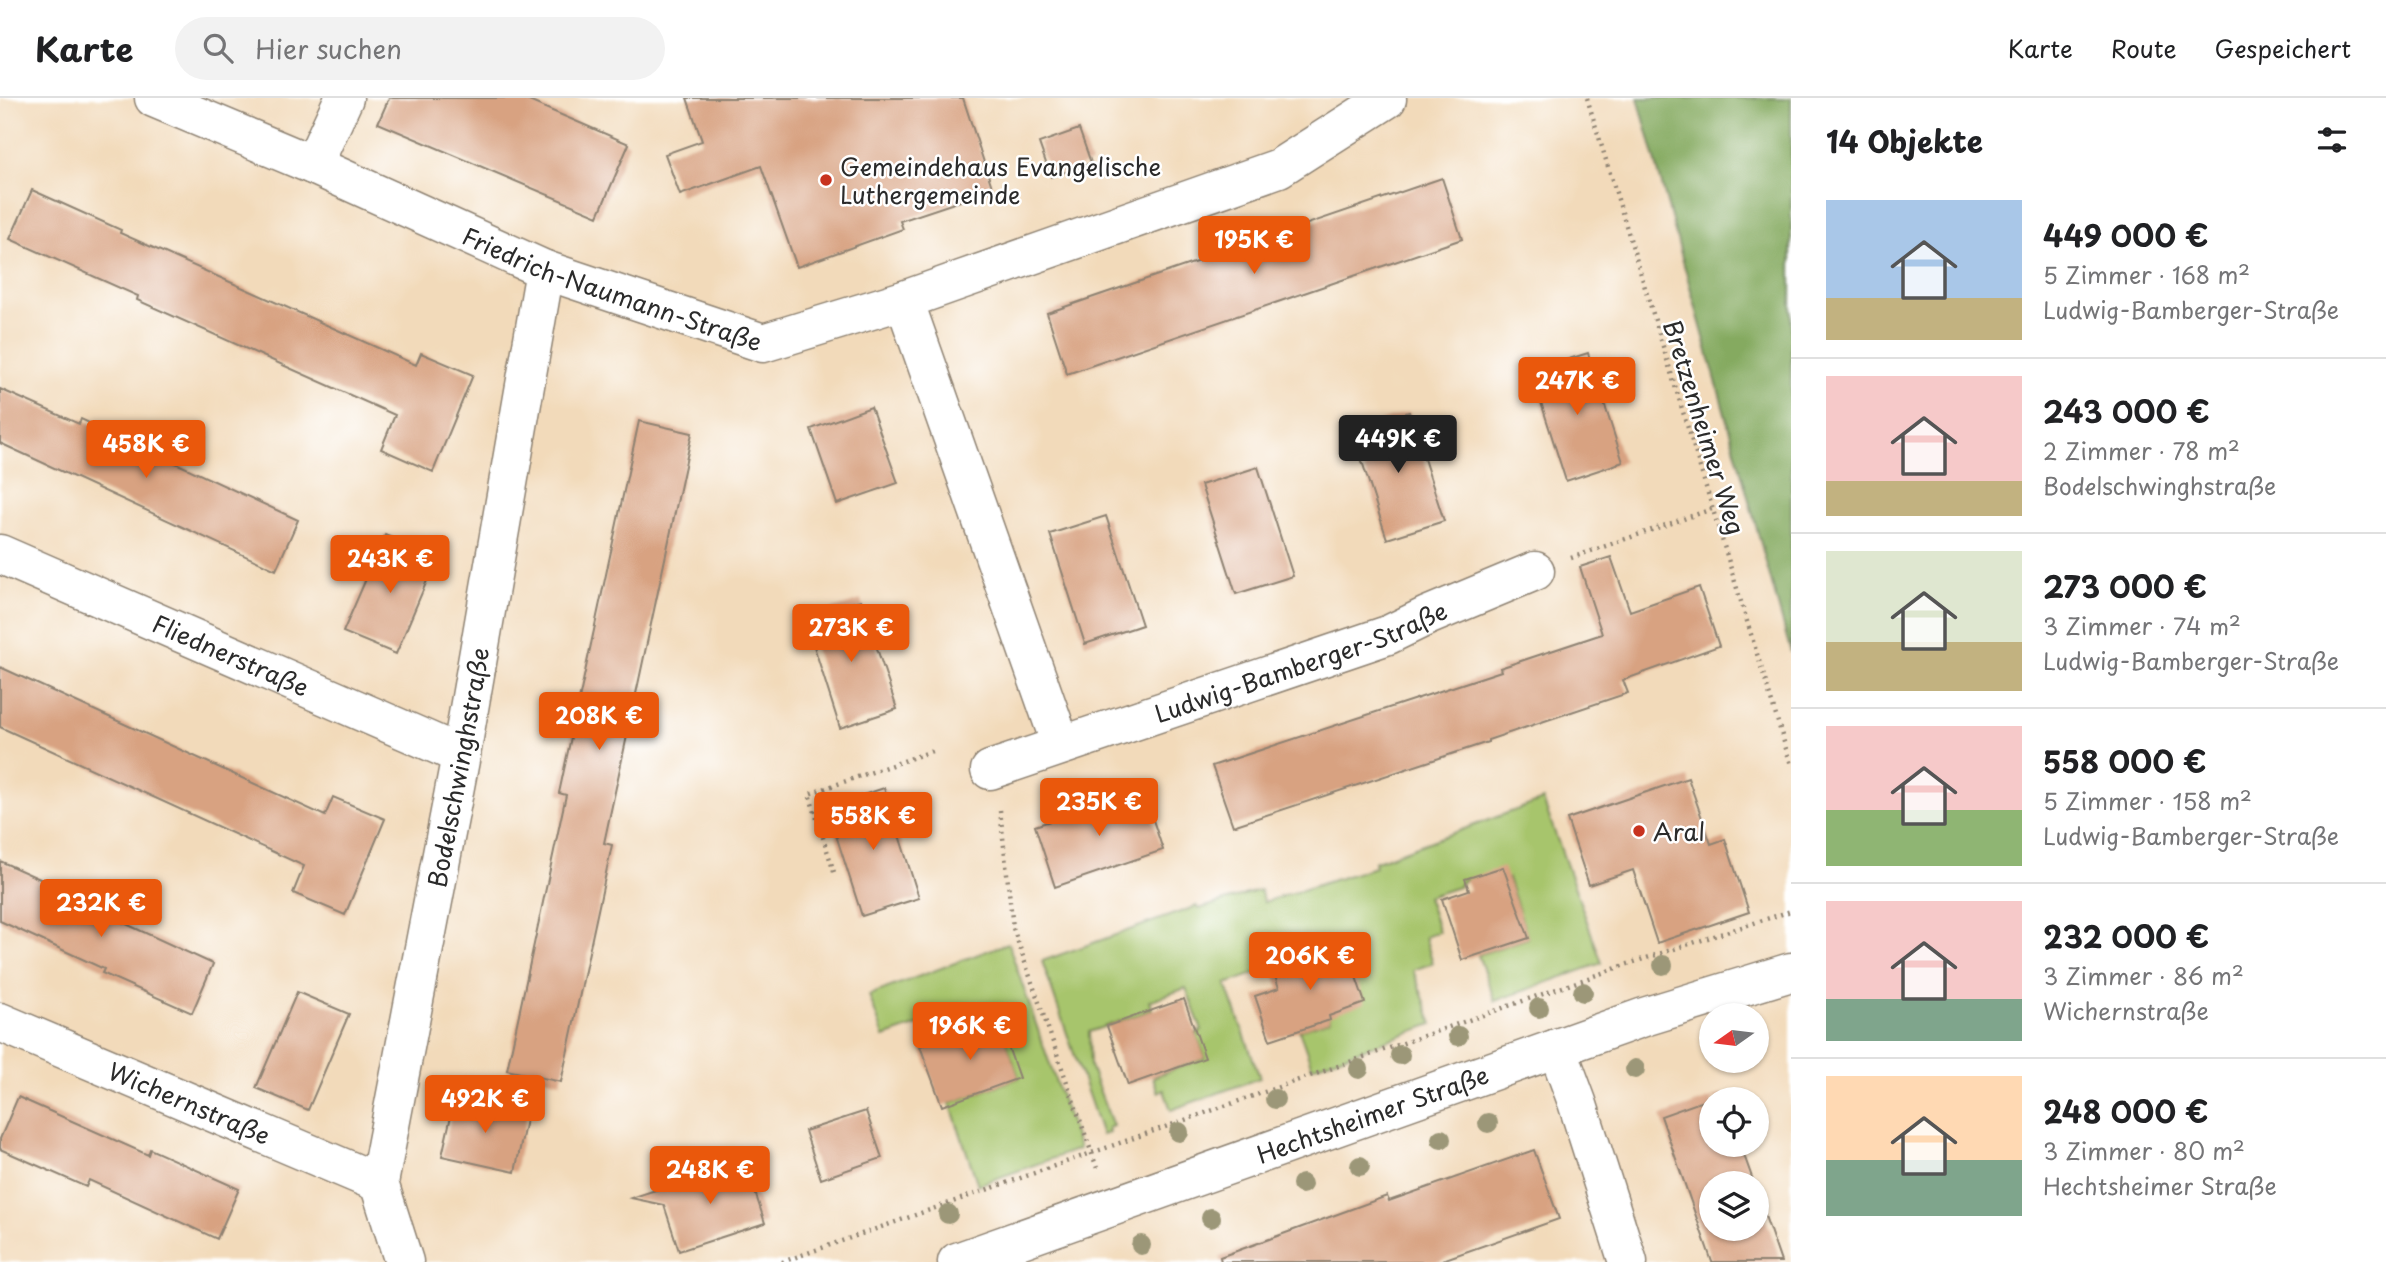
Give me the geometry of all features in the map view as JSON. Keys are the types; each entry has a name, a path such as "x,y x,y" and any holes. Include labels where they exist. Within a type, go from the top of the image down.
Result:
{"street":[{"name":"Friedrich-Naumann-Straße","path":"154,98 313,165 545,270 763,343 904,300 1279,168 1387,99"},
{"path":"313,165 344,98"},
{"name":"Bodelschwinghstraße","path":"404,1262 379,1183 461,755 545,270"},
{"path":"904,300 1062,745"},
{"name":"Fliednerstraße","path":"0,554 461,755"},
{"name":"Ludwig-Bamberger-Straße","path":"990,770 1388,635 1548,566"},
{"name":"Hechtsheimer Straße","path":"957,1262 1644,1017 1791,972"},
{"name":"Wichernstraße","path":"0,1022 379,1183"},
{"path":"1557,1048 1628,1262"}],"path":[{"name":"Bretzenheimer Weg","path":"1587,98 1791,765"},
{"path":"1548,566 1712,509"},
{"path":"834,872 809,794 932,751"},
{"path":"1000,810 1013,928 1100,1177"},
{"path":"782,1262 1625,965 1791,911"}],"green space":[{"path":"1638,98 1791,98 1791,653"},
{"path":"1543,800 1602,963 1495,1001 1478,955 1528,938 1508,878 1465,879 1458,887 1427,897 1439,932 1425,937 1433,963 1413,970 1433,1024 1312,1067 1299,1030 1330,1020 1344,942 1324,949 1320,938 1286,950 1290,961 1226,984 1260,1078 1171,1110 1164,1090 1158,1092 1153,1077 1205,1058 1196,1033 1202,1031 1186,988 1149,1001 1152,1010 1089,1032 1090,1066 1113,1126 1108,1128 1109,1133 1102,1135 1042,961 1197,906 1199,909 1260,890 1264,902 1375,867 1374,862"},
{"path":"1008,943 1079,1149 978,1185 950,1103 1019,1078 998,1019 984,1023 978,1004 884,1037 869,995"}],"building":[{"path":"389,98 522,98 629,144 598,216 378,123"},
{"name":"Gemeindehaus Evangelische Luthergemeinde","path":"687,98 963,98 993,190 900,221 903,229 797,267 761,166 680,195 665,154 702,141"},
{"path":"1079,129 1091,163 1051,177 1039,143"},
{"path":"1442,178 1462,239 1067,374 1047,313"},
{"path":"32,190 121,230 120,233 416,365 421,353 473,375 433,472 381,449 395,415 137,300 138,296 10,239"},
{"path":"1588,353 1623,462 1566,481 1531,371"},
{"path":"0,389 79,424 81,419 298,520 276,570 0,443"},
{"path":"871,407 898,483 837,504 811,429"},
{"path":"1409,412 1444,521 1387,539 1352,430"},
{"path":"639,421 692,433 604,843 612,845 561,1082 507,1070 566,795 559,793"},
{"path":"1258,467 1293,576 1236,594 1201,485"},
{"path":"1106,516 1142,625 1085,644 1050,534"},
{"path":"385,535 437,557 396,654 343,632"},
{"path":"1611,557 1630,611 1699,587 1719,646 1623,680 1628,693 1233,826 1212,766 1501,671 1500,668 1602,634 1580,567"},
{"path":"861,600 897,709 840,728 805,618"},
{"path":"0,667 325,816 333,797 385,819 345,915 293,893 304,866 0,727"},
{"path":"1688,778 1711,844 1725,839 1749,912 1657,943 1633,870 1589,885 1567,819"},
{"path":"884,788 919,898 862,916 827,807"},
{"path":"1143,790 1163,850 1055,887 1035,826"},
{"path":"0,861 91,902 89,907 213,964 192,1013 102,973 104,969 0,921"},
{"path":"1503,867 1529,938 1462,960 1442,899 1469,890 1465,879"},
{"path":"1344,942 1365,1003 1329,1016 1330,1020 1270,1040 1255,996 1279,988 1272,967"},
{"path":"297,992 349,1014 308,1110 256,1088"},
{"path":"1184,999 1205,1058 1128,1085 1107,1026"},
{"path":"998,1018 1019,1078 942,1106 920,1046"},
{"path":"18,1097 148,1155 150,1149 239,1189 217,1239 89,1180 86,1187 0,1149 0,1139"},
{"path":"455,1098 527,1115 515,1172 442,1156"},
{"path":"1699,1103 1699,1157 1745,1157 1750,1171 1699,1171 1699,1225 1661,1116"},
{"path":"866,1111 882,1158 821,1179 805,1131"},
{"path":"1534,1150 1559,1219 1437,1262 1221,1262 1220,1257 1387,1196 1389,1201"},
{"path":"745,1161 765,1223 679,1251 664,1205 631,1198"},
{"path":"1769,1228 1781,1262 1712,1262 1705,1241 1769,1241"}],"place":[{"name":"Gemeindehaus Evangelische Luthergemeinde","path":"826,180"},
{"name":"Aral","path":"1639,831"}]}
